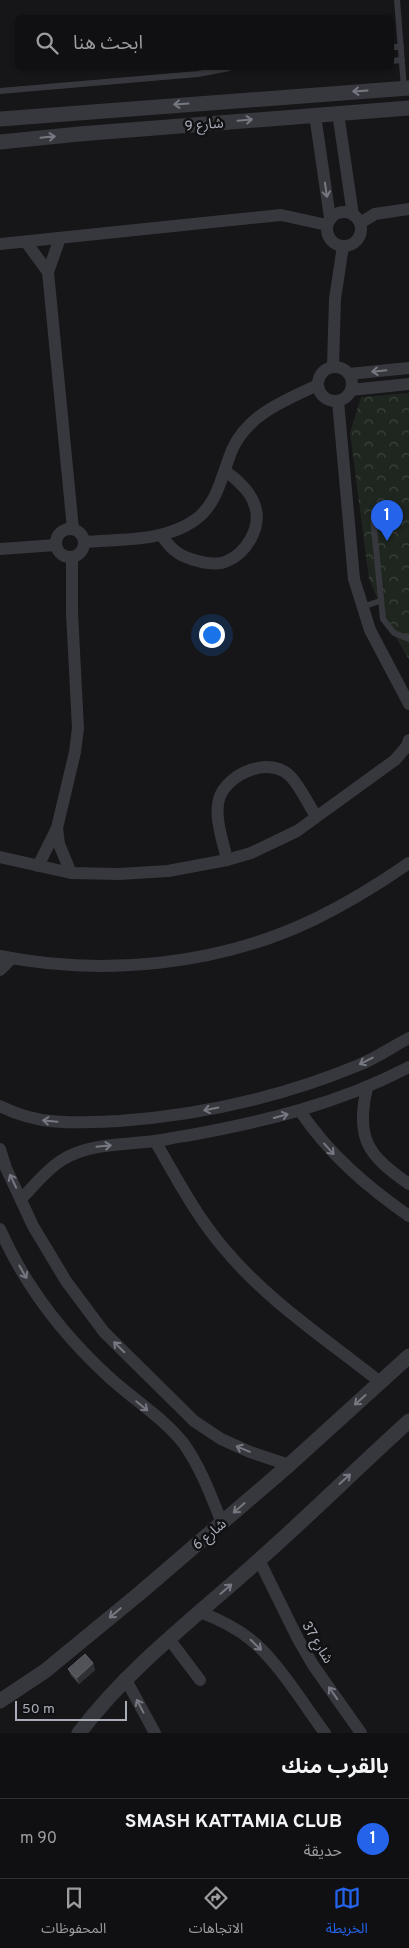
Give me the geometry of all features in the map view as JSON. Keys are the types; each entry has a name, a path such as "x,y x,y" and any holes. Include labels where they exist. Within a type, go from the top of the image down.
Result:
{"street":[{"name":"شارع 9","path":"0,119 406,88"},
{"name":"شارع 9","path":"0,142 409,108"},
{"path":"78,112 79,134"},
{"path":"315,115 328,222 327,233 330,240 343,246 350,245 360,236 361,229 356,219 338,113"},
{"path":"328,222 337,213 345,212 356,219 409,208"},
{"path":"0,244 281,215 328,222"},
{"path":"60,238 48,272 73,529"},
{"path":"26,242 48,272"},
{"path":"333,366 335,299 343,246"},
{"path":"339,367 349,374 352,385 351,390 343,399 338,401 324,397 320,392 318,385 321,373 327,368 339,367"},
{"path":"349,374 409,368"},
{"path":"351,390 409,384"},
{"path":"84,542 161,536 196,519 209,506 225,471 232,449 244,430 281,401 318,385"},
{"path":"338,401 354,579 370,630 409,704"},
{"path":"161,536 174,550 186,558 204,563 224,563 242,552 253,536 257,518 255,504 244,487 225,471"},
{"path":"66,529 73,529 79,531 83,536 84,542 83,549 79,554 72,557 65,556 59,552 56,546 56,538 60,532 66,529"},
{"path":"0,549 56,546"},
{"path":"38,866 57,828 75,752 78,728 72,613 72,557"},
{"path":"0,857 71,873 120,874 168,871 227,860 251,853 297,831 395,760 407,746 409,740"},
{"path":"227,860 217,818 219,800 224,787 239,776 258,767 275,767 290,776 316,816"},
{"path":"57,828 59,844 71,873"},
{"path":"0,970 6,958 47,964 94,966 142,964 189,958 229,949 272,936 314,919 383,881 409,863"},
{"path":"0,1106 17,1114 45,1122 84,1123 188,1114 238,1104 313,1082 360,1064 409,1038"},
{"path":"21,1199 44,1175 62,1160 95,1146 155,1141 269,1120 367,1088 409,1067"},
{"path":"367,1088 362,1107 362,1125 365,1140 372,1153 392,1173 409,1184"},
{"path":"300,1111 316,1135 340,1161 366,1185 409,1216"},
{"path":"155,1141 195,1211 237,1263 283,1307 380,1382"},
{"path":"0,1149 6,1168 33,1226 66,1281 104,1332 194,1421 221,1439 250,1452 289,1465"},
{"path":"0,1229 38,1298 78,1346 109,1377 183,1443 197,1466 222,1523"},
{"name":"شارع 6","path":"0,1701 45,1671 222,1523 409,1356"},
{"path":"79,1733 125,1678 259,1560 409,1421"},
{"name":"شارع 37","path":"259,1560 298,1639 361,1733"},
{"path":"200,1612 227,1624 252,1640 268,1656 324,1733"},
{"path":"170,1639 200,1680"},
{"path":"125,1678 156,1733"}],"lane":[{"path":"397,0 395,20 401,47 406,88"},
{"path":"394,47 401,47"},
{"path":"394,60 402,60"},
{"path":"0,91 198,74 218,70"},
{"path":"373,518 383,619 394,633 409,639"},
{"path":"362,607 380,601"}],"green space":[{"path":"409,393 409,660 389,625 369,579 350,433 361,397"}],"building":[{"path":"85,1654 93,1663 77,1678 68,1669"}],"place":[{"name":"SMASH KATTAMIA CLUB","path":"387,541"}]}
